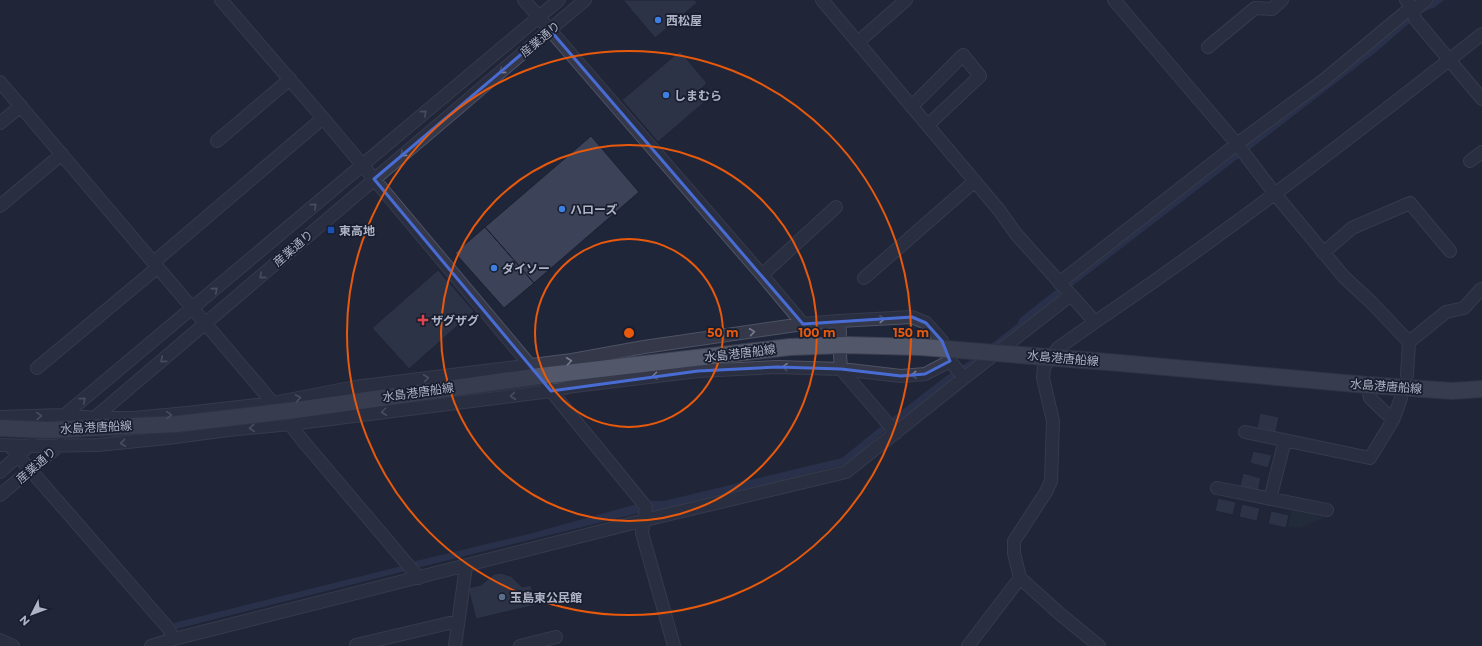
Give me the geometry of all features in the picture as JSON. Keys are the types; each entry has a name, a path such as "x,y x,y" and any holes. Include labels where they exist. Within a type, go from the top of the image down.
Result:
{"main road":[{"name":"水島港唐船線","path":"0,428 47,430 294,417 535,370 790,347 844,345 921,347 1367,385 1452,390 1482,389"}],"street":[{"path":"221,0 363,165 535,370 646,507 642,534 674,646"},
{"path":"524,0 803,324"},
{"name":"産業通り","path":"0,472 64,416 559,0"},
{"name":"産業通り","path":"0,495 58,446 95,418 585,0"},
{"path":"822,0 975,181 999,210 1016,234 1095,322"},
{"path":"858,42 906,0"},
{"path":"1114,0 1237,144 1323,253 1344,277 1371,302 1409,342 1407,375"},
{"path":"1208,48 1255,8 1272,9 1282,0"},
{"path":"1410,4 1418,7 1426,0"},
{"path":"1059,283 1237,144 1324,80 1407,11 1410,4"},
{"path":"1410,4 1415,19 1482,99"},
{"path":"1100,646 1060,614 1020,578 1014,553 1014,541 1046,492 1051,481 1053,421 1043,378 1044,367 1058,348 1165,275 1275,194 1482,34"},
{"path":"912,106 963,55 980,76 928,125"},
{"path":"217,141 290,79"},
{"path":"0,82 273,402 294,417 303,441 418,578"},
{"path":"0,123 21,106"},
{"path":"37,368 323,118"},
{"path":"1470,162 1482,152"},
{"path":"0,206 62,154"},
{"path":"864,278 975,181"},
{"path":"1323,253 1352,228 1410,203 1450,250"},
{"path":"762,275 836,207"},
{"path":"1409,342 1446,312 1464,308 1482,289"},
{"path":"151,646 645,520 846,472 1071,295"},
{"path":"0,417 64,416 134,418 273,402 355,387 535,370 572,360 644,347 803,324 912,317 926,323 942,341 950,361 964,378"},
{"path":"839,321 840,334"},
{"path":"840,355 841,369 896,433"},
{"path":"4,445 98,445 294,417 551,390 698,371 777,367 841,369 901,376 925,374 950,361"},
{"path":"1367,385 1370,398 1392,420"},
{"path":"1245,432 1370,458 1383,439 1401,398"},
{"path":"0,435 4,445 18,456 168,628 174,639"},
{"path":"1270,499 1285,440"},
{"path":"1217,488 1327,510"},
{"path":"455,646 466,566"},
{"path":"968,646 1020,578"},
{"path":"356,645 458,621"},
{"path":"520,646 556,637"},
{"path":"0,640 13,646"}],"highlighted area":[{"path":"550,30 803,324 912,317 926,323 942,341 950,361 925,374 901,376 841,369 777,367 698,371 551,391 374,179"}],"shaded area":[{"path":"1292,510 1326,517 1300,528 1288,526"}],"water":[{"path":"1433,0 1444,0 1435,7 1421,13 1376,52 1071,287 1060,292 1059,297 896,425 886,430 847,464 667,509 639,513 476,553 176,629 174,623 398,567 412,562 529,534 648,501 664,501 842,458 945,377 971,360 1017,324 1020,318 1406,17"}],"building":[{"name":"西松屋","path":"623,0 695,0 697,3 655,38"},
{"name":"しまむら","path":"680,51 707,83 700,90 708,99 658,142 622,100"},
{"name":"ハローズ","path":"591,136 639,192 534,283 485,227"},
{"name":"ダイソー","path":"485,227 534,283 504,308 455,253"},
{"name":"ザグザグ","path":"438,270 474,311 409,369 372,328"},
{"path":"1260,413 1279,417 1276,432 1257,428"},
{"path":"1253,451 1272,455 1268,468 1250,463"},
{"path":"1243,473 1261,478 1258,491 1240,486"},
{"path":"1218,498 1236,502 1233,515 1215,511"},
{"path":"1242,504 1260,508 1257,521 1239,517"},
{"path":"1271,511 1289,515 1286,528 1268,524"},
{"name":"玉島東公民館","path":"500,573 511,576 522,587 531,585 536,605 476,619 468,588 481,585 494,574"}],"place":[{"name":"西松屋","path":"658,20"},
{"name":"しまむら","path":"666,95"},
{"name":"ハローズ","path":"562,209"},
{"name":"東高地","path":"331,230"},
{"name":"ダイソー","path":"494,268"},
{"name":"ザグザグ","path":"423,320"},
{"name":"玉島東公民館","path":"502,597"}]}
